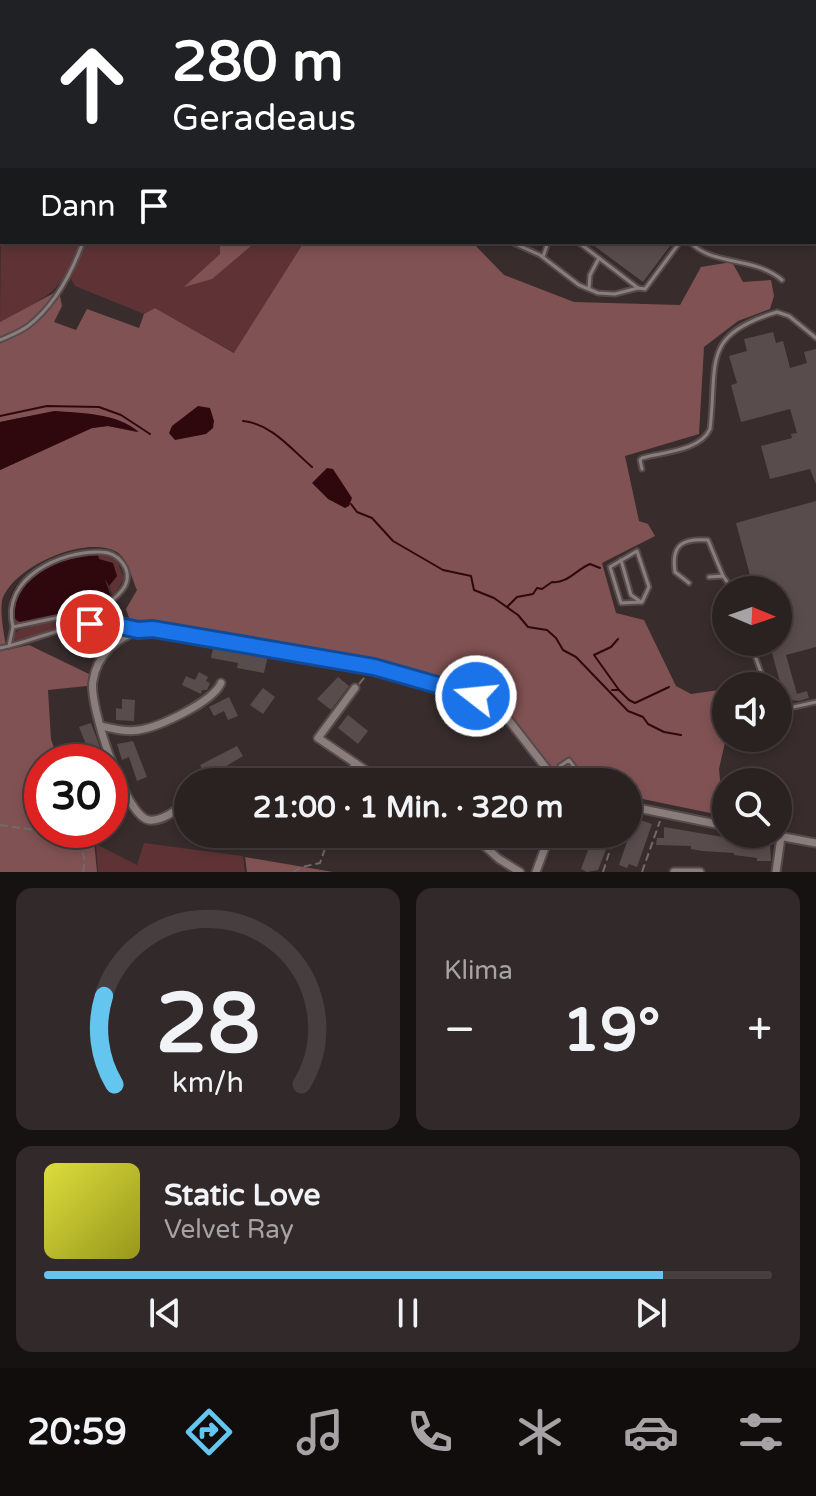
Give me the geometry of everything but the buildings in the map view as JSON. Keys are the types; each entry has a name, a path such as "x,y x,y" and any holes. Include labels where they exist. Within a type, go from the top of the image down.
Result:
{"street":[{"path":"174,810 160,819 149,820 136,813 124,794 92,696 95,674 112,645 138,630 167,631 374,667 485,700 507,718 545,768"},
{"path":"101,726 121,731 152,727 211,698 221,683"},
{"path":"355,688 318,738 362,768"},
{"path":"353,768 355,763"},
{"path":"642,808 712,823"},
{"path":"792,839 816,843"},
{"path":"487,848 520,872"},
{"path":"536,872 545,848"},
{"path":"776,872 779,848"},
{"path":"674,872 700,872"}],"lane":[{"path":"0,340 27,326 59,291 82,244"},
{"path":"515,244 543,258 589,290 604,295 645,289 679,244"},
{"path":"543,258 547,244"},
{"path":"581,244 638,288"},
{"path":"692,244 700,251 770,269 782,280"},
{"path":"589,290 590,275 599,258"},
{"path":"642,469 642,458 691,445 707,437 716,352 723,340 737,328 777,312 789,316 816,338"},
{"path":"689,583 675,572 673,558 683,543 696,539 708,540 723,576"},
{"path":"637,551 649,587 642,602 621,603 610,567 637,551"},
{"path":"13,627 103,608 120,593 127,577 123,563 112,554 101,552 57,559 15,582"},
{"path":"621,560 631,595 642,602"},
{"path":"103,608 107,623"},
{"path":"5,611 13,627 9,646"},
{"path":"0,648 80,626 107,623 138,630"},
{"path":"792,707 816,702"},
{"path":"560,768 569,760 575,768"}],"path":[{"path":"355,688 374,667"},
{"path":"642,872 663,812"},
{"path":"0,825 78,836 85,861 83,872"},
{"path":"293,872 320,863 325,848"},
{"path":"610,848 603,871 612,872"}],"shaded area":[{"path":"1,244 80,244 67,273 51,292 0,322"},
{"path":"84,244 220,244 220,254 186,287 250,244 303,244 235,353 155,308 144,314 75,286 71,279"},
{"path":"220,244 251,246 212,279 184,287 220,254"},
{"path":"303,244 474,244 504,275 574,302 680,305 701,267 732,262 743,282 771,280 774,296 770,309 738,321 704,347 699,434 625,456 639,521 648,524 655,536 602,563 616,613 644,620 676,686 691,694 712,691 712,752 723,752 719,768 712,768 712,813 642,799 642,768 552,768 507,712 472,687 369,662 130,621 126,609 137,590 124,559 117,552 87,547 51,557 19,576 8,588 2,601 2,612 7,650 29,645 89,674 87,686 48,690 53,744 24,744 24,848 95,848 97,872 0,872 0,470 92,428 108,426 137,432 121,422 85,414 43,414 0,422 0,322 54,293 60,296 62,306 54,322 76,330 87,309 139,328 144,314 155,308 234,353"},
{"path":"198,406 210,408 213,428 206,434 175,440 169,433 172,426"},
{"path":"54,411 110,418 139,432 108,426 92,428 0,470 0,422"},
{"path":"327,468 333,469 352,498 349,506 345,508 328,499 312,483"},
{"path":"98,555 99,559 113,563 117,576 109,586 105,579 111,597 83,610 34,622 21,622 10,614 10,599 26,577 54,563"},
{"path":"106,555 117,560 124,579 113,596 109,586 117,576 106,578 111,597 88,609 89,613 100,614 101,620 13,641 12,636 19,630 30,627 30,623 17,623 9,614 13,590 20,582 56,564"},
{"path":"144,843 243,856 245,872 98,872 96,848 104,848 137,865"},
{"path":"245,857 333,872 247,872"}],"waterway":[{"path":"0,416 47,406 99,407 121,415 150,434"},
{"path":"243,421 272,432 312,467"},
{"path":"351,504 357,512 372,518 393,541 443,570 471,576 474,590 494,598 518,615 528,627 547,630 563,650 576,657 628,711 664,732 681,735"},
{"path":"507,607 517,597 533,594 537,588 562,581 590,564 600,568"},
{"path":"618,639 611,647 594,655 619,690"},
{"path":"612,690 619,690 635,703 669,687"}],"route":[{"path":"90,624 120,624 138,630 153,629 333,658 476,696"}]}
